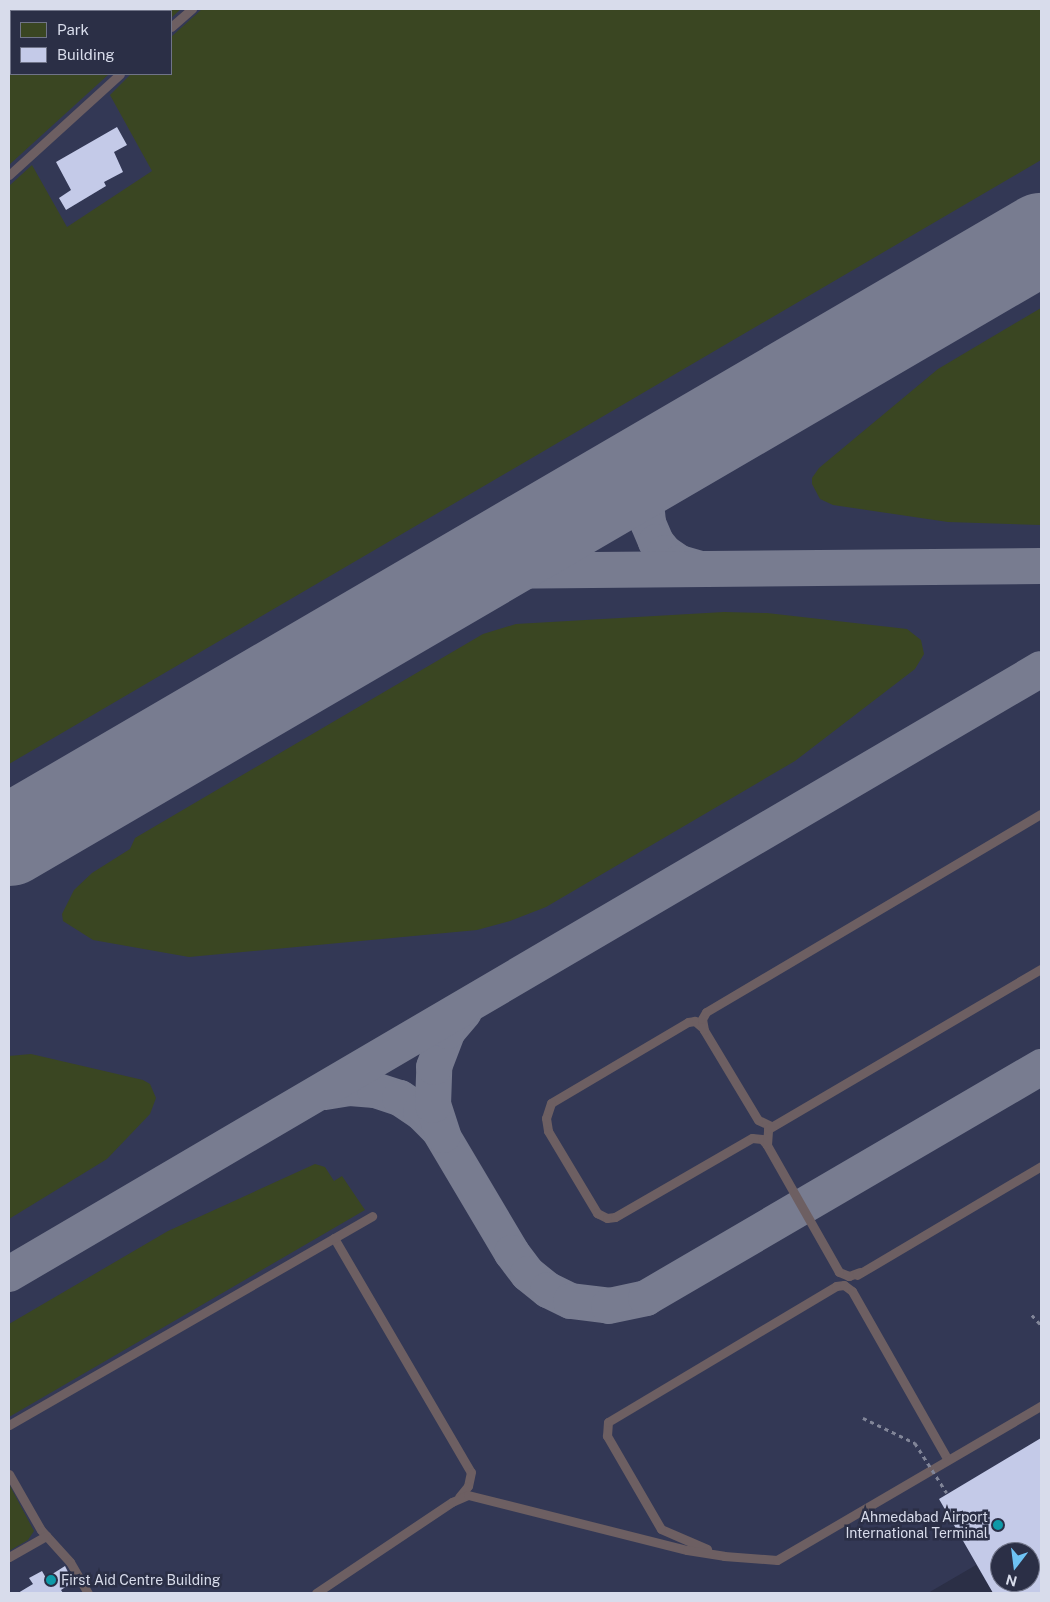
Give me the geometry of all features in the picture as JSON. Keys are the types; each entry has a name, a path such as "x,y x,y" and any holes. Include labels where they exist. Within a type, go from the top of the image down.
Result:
{"lane":[{"path":"172,26 192,9"},
{"path":"9,175 119,75"},
{"path":"704,1030 702,1019 706,1012 1041,814"},
{"path":"767,1145 766,1136 771,1126 1041,969"},
{"path":"758,1120 757,1131 750,1139 615,1217 607,1218 597,1213 548,1131 546,1118 551,1103 688,1022 698,1023 704,1030 758,1120 771,1126"},
{"path":"750,1139 762,1139 767,1145 839,1272 839,1280 832,1288"},
{"path":"839,1272 849,1276 860,1272 1041,1166"},
{"path":"9,1425 372,1216"},
{"path":"316,1593 454,1500 465,1491 471,1472 334,1238"},
{"path":"852,1291 853,1280 860,1272"},
{"path":"724,1556 661,1529 607,1436 607,1424 611,1419 656,1391 832,1288 841,1285 852,1291 948,1460"},
{"path":"454,1500 478,1495 678,1548 724,1556 777,1560 1041,1406"},
{"path":"9,1474 46,1536 70,1562 88,1593"},
{"path":"9,1557 46,1536"}],"path":[{"path":"1032,1315 1041,1325"},
{"path":"864,1418 915,1443 947,1493"}],"shaded area":[{"path":"9,9 1041,9 1041,1593 992,1592 1040,1592 1040,1542 990,1542 990,1588 976,1565 928,1593 9,1593"}],"green space":[{"path":"9,9 181,9 172,17 172,10 10,10 10,75 108,75 9,165"},
{"path":"202,9 1041,9 1041,160 9,764 9,186 32,165 67,227 152,171 110,95 130,75 172,75 172,36"},
{"path":"1041,308 1041,525 948,522 833,505 820,499 812,484 812,478 819,468 938,369"},
{"path":"724,612 767,613 907,629 921,640 924,654 915,669 795,761 546,907 510,921 477,930 189,957 93,940 63,921 62,914 74,890 92,873 130,849 135,838 483,634 516,624"},
{"path":"31,1054 143,1080 150,1084 156,1098 150,1114 107,1159 9,1219 9,1056"},
{"path":"315,1164 325,1167 334,1181 342,1176 365,1210 9,1417 9,1324 168,1231"},
{"path":"9,1484 34,1531 28,1540 9,1551"}],"building":[{"path":"117,127 127,145 114,152 123,172 104,182 106,186 66,210 59,198 71,190 56,162"},
{"name":"Ahmedabad Airport International Terminal","path":"1041,1438 1041,1593 992,1592 1040,1592 1040,1542 990,1542 990,1588 939,1499"},
{"name":"First Aid Centre Building","path":"65,1566 73,1582 61,1590 63,1593 18,1593 33,1584 29,1578 42,1571 46,1578"}],"taxiway":[{"path":"669,455 657,465 649,483 646,503 648,523 656,542 665,553 680,563 698,568"},
{"path":"455,580 482,571 1041,566"},
{"path":"9,1274 1041,669"},
{"path":"443,1135 433,1105 434,1067 448,1031 464,1012"},
{"path":"325,1092 350,1088 375,1090 400,1098 421,1112 439,1130 512,1253 528,1274 548,1290 571,1301 609,1306 646,1298 1041,1067"}],"runway":[{"path":"9,840 1041,238"}],"place":[{"name":"Ahmedabad Airport International Terminal","path":"998,1525"},
{"name":"First Aid Centre Building","path":"51,1580"}]}
